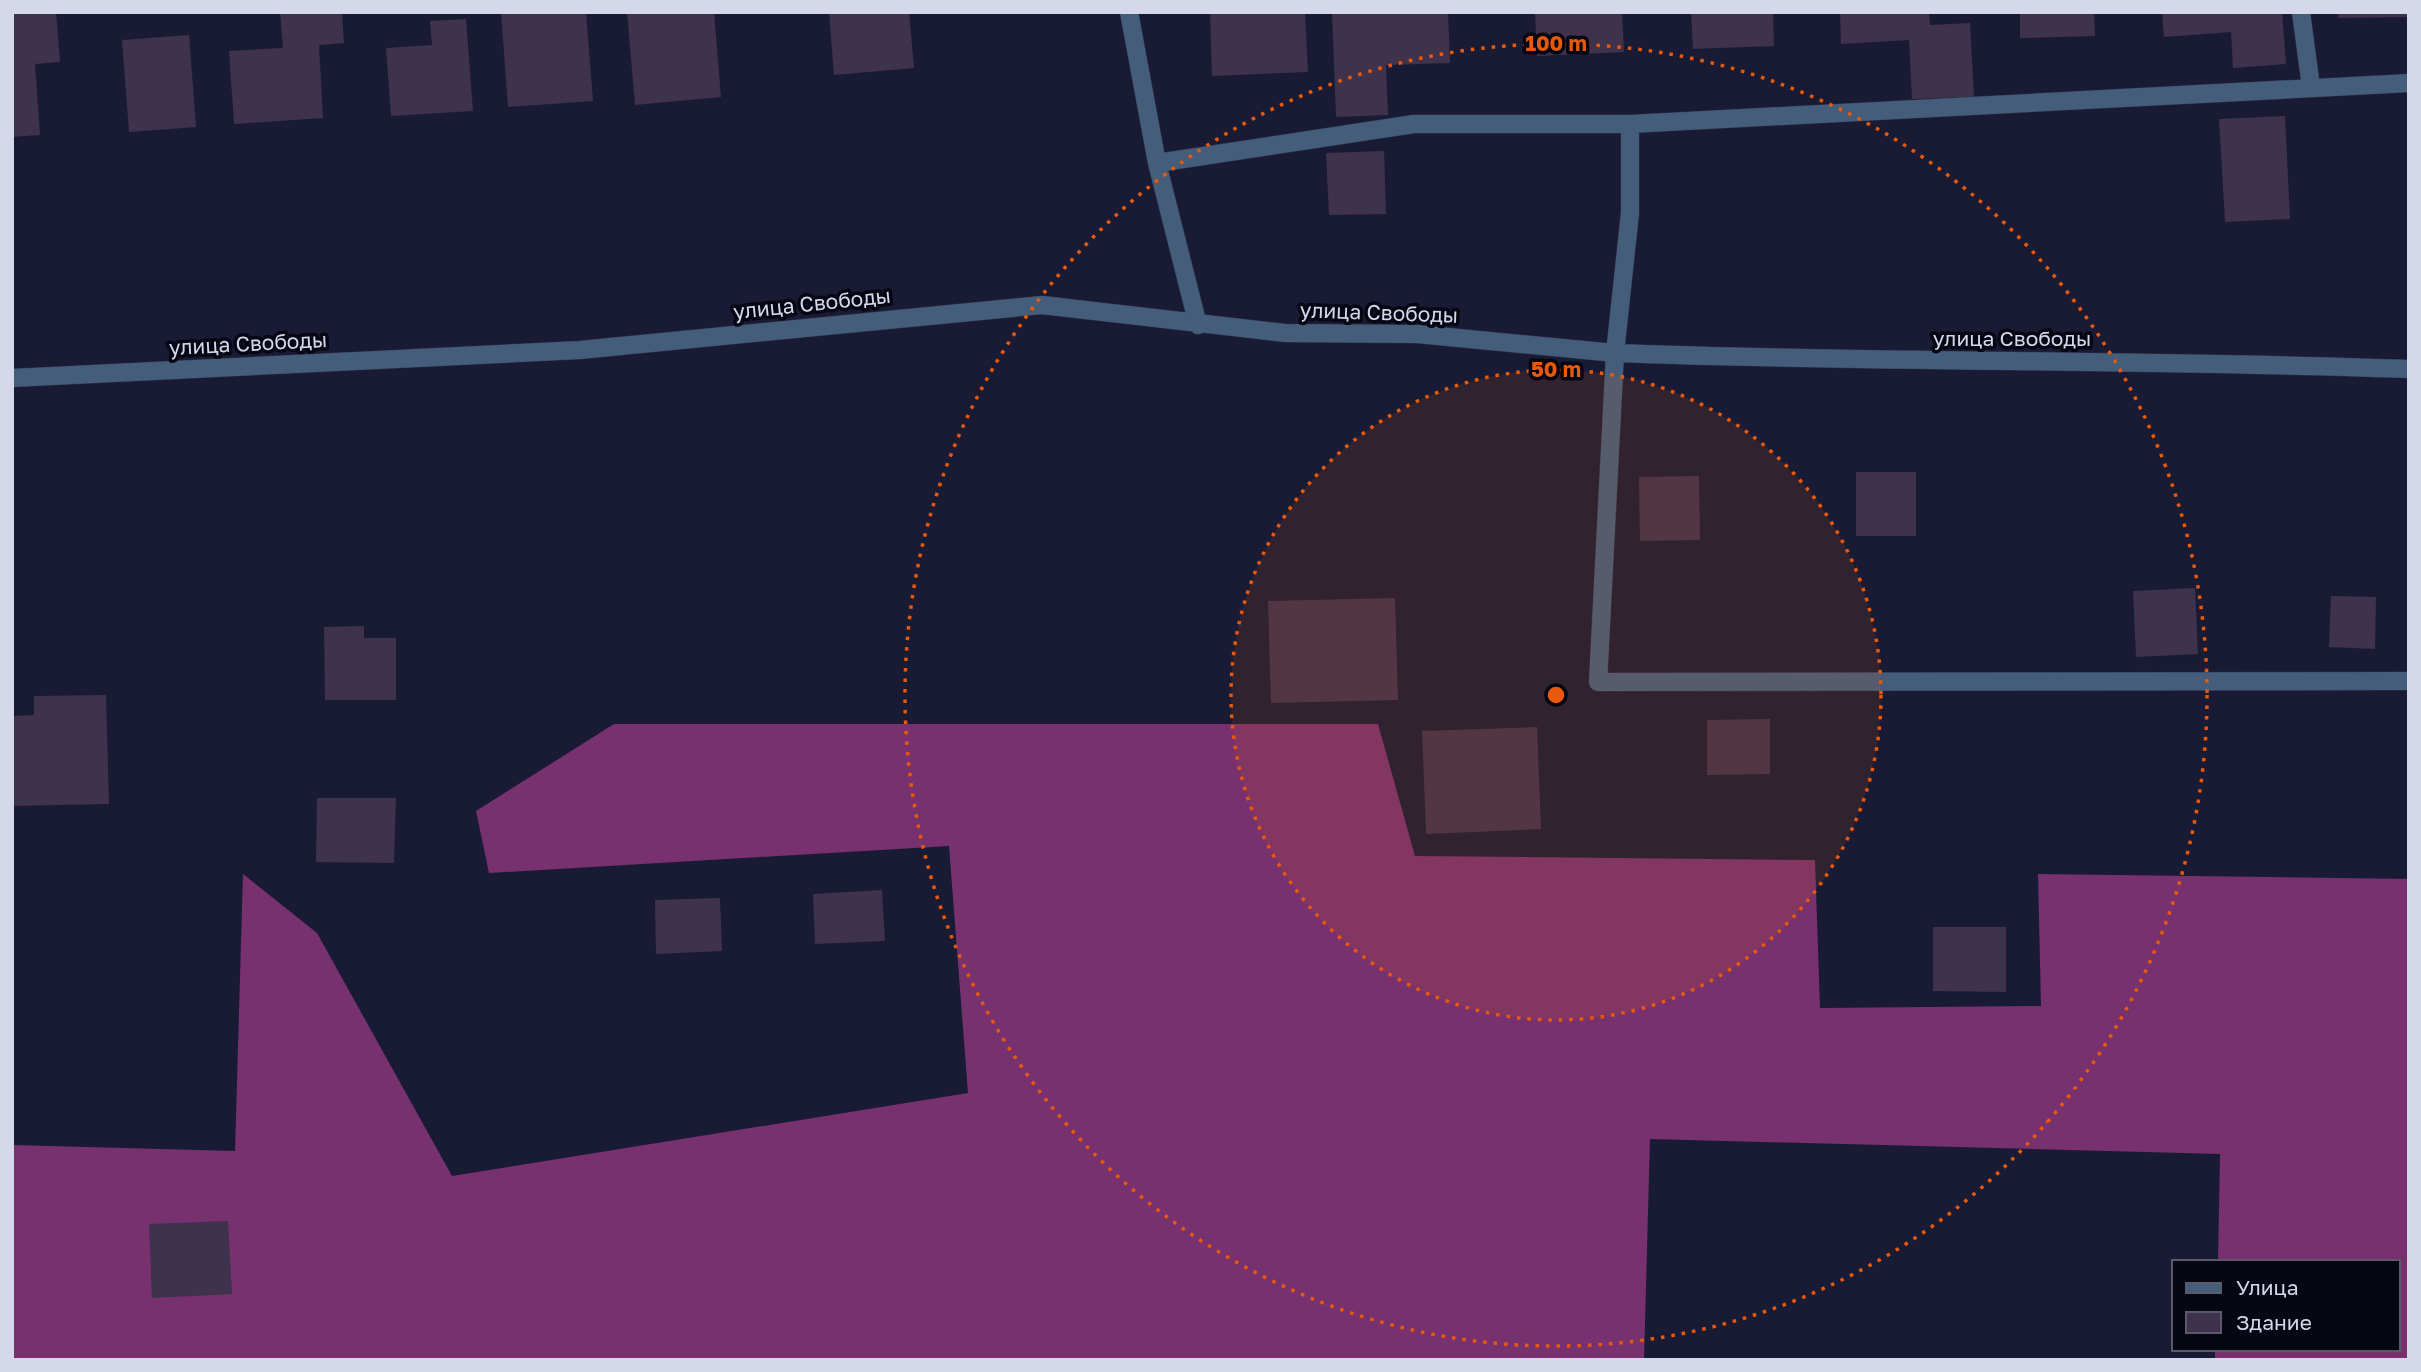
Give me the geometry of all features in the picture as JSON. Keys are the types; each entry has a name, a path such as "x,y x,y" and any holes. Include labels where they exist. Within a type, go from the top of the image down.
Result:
{"street":[{"path":"1129,12 1157,163 1198,325"},
{"path":"2301,12 2311,88"},
{"path":"1157,163 1414,124 1630,124 2409,83"},
{"path":"1630,124 1630,213 1615,353 1598,681 2409,681"},
{"name":"улица Свободы","path":"12,378 580,350 1042,304 1198,325 1285,333 1417,334 1615,353 1815,360 2266,364 2409,369"}],"shaded area":[{"path":"614,724 1378,724 1415,856 1815,860 1820,1008 2041,1006 2038,874 2409,879 2409,1360 2215,1360 2215,1351 2400,1351 2400,1260 2218,1260 2220,1154 1650,1139 1644,1360 12,1360 12,1145 235,1151 243,874 317,933 452,1176 968,1093 949,846 489,873 476,811"}],"building":[{"path":"12,12 56,12 60,62 35,64 40,135 12,137"},
{"path":"280,12 342,12 344,43 319,45 323,118 234,124 229,51 283,48"},
{"path":"501,12 586,12 593,101 508,107"},
{"path":"627,12 714,12 721,97 635,105"},
{"path":"829,12 909,12 914,68 834,75"},
{"path":"1210,12 1305,12 1308,72 1212,76"},
{"path":"1332,12 1448,12 1450,63 1386,65 1388,115 1336,117"},
{"path":"1535,12 1622,12 1624,52 1537,56"},
{"path":"1691,12 1773,12 1774,46 1693,49"},
{"path":"1840,12 1929,12 1930,25 1970,23 1974,97 1912,99 1909,40 1841,44"},
{"path":"2020,12 2094,12 2095,36 2020,38"},
{"path":"2162,12 2282,12 2286,64 2233,68 2231,32 2164,37"},
{"path":"2338,12 2409,12 2409,17 2338,18"},
{"path":"466,19 473,111 391,116 386,48 432,45 430,21"},
{"path":"189,35 196,127 129,132 122,40"},
{"path":"2285,116 2290,219 2225,222 2219,119"},
{"path":"1384,151 1386,214 1329,215 1326,153"},
{"path":"1856,472 1916,472 1916,536 1856,536"},
{"path":"1699,476 1700,540 1640,541 1639,477"},
{"path":"2195,588 2198,654 2136,657 2133,591"},
{"path":"2331,596 2376,597 2375,649 2329,647"},
{"path":"1395,598 1398,700 1271,703 1268,601"},
{"path":"364,626 364,638 396,638 396,700 325,700 324,627"},
{"path":"106,695 109,804 12,806 12,716 34,715 34,696"},
{"path":"1770,719 1770,774 1707,775 1707,720"},
{"path":"1537,727 1541,829 1426,834 1422,731"},
{"path":"317,798 396,798 394,863 316,862"},
{"path":"882,890 885,941 815,944 813,894"},
{"path":"720,898 722,951 656,954 655,900"},
{"path":"1933,927 2006,927 2006,992 1933,991"},
{"path":"228,1221 232,1294 152,1298 149,1224"}]}
